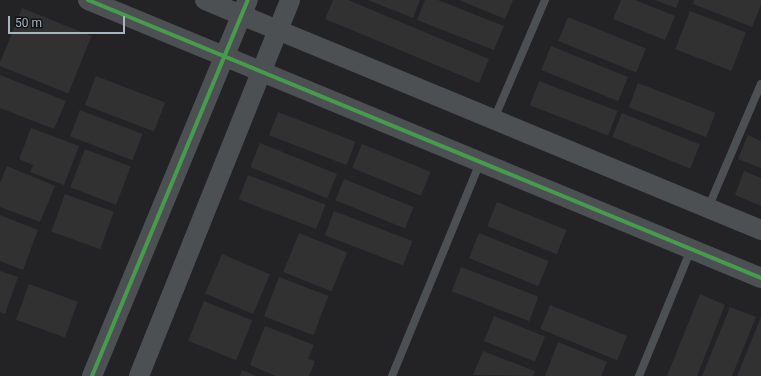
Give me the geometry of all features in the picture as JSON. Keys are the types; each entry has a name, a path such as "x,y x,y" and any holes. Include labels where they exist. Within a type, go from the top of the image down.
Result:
{"street":[{"path":"88,0 761,278"},
{"path":"205,0 245,8 278,30 761,230"},
{"path":"138,376 263,72 290,0"},
{"path":"92,376 245,8"}],"lane":[{"path":"494,119 545,0"},
{"path":"708,208 761,84"},
{"path":"392,376 480,162"},
{"path":"639,376 691,249"}],"shaded area":[{"path":"0,0 761,0 761,376 0,376"}],"building":[{"path":"333,0 348,0 489,59 479,83 325,19"},
{"path":"368,0 420,0 413,18"},
{"path":"425,0 438,0 504,26 494,50 417,20"},
{"path":"459,0 513,0 505,19"},
{"path":"621,0 635,0 675,16 665,40 613,19"},
{"path":"655,0 679,0 676,8"},
{"path":"694,0 761,0 761,5 752,27 693,4"},
{"path":"22,8 92,36 68,94 0,66 0,62"},
{"path":"690,11 746,33 731,71 675,49"},
{"path":"568,17 646,48 636,73 558,41"},
{"path":"551,46 628,77 618,101 541,70"},
{"path":"0,75 66,101 54,129 0,108"},
{"path":"96,76 165,103 154,131 85,105"},
{"path":"539,81 617,111 608,135 530,105"},
{"path":"638,83 715,113 706,137 629,107"},
{"path":"80,110 143,134 133,160 70,136"},
{"path":"278,112 355,142 347,165 269,135"},
{"path":"622,113 700,144 690,169 612,137"},
{"path":"31,128 79,146 64,185 30,172 33,165 19,159"},
{"path":"748,135 761,141 761,168 738,159"},
{"path":"260,143 337,174 327,198 250,167"},
{"path":"362,144 431,172 421,196 352,168"},
{"path":"85,149 131,167 116,205 70,187"},
{"path":"7,166 55,186 40,222 0,207 0,183"},
{"path":"744,171 761,178 761,206 735,195"},
{"path":"248,175 325,205 316,229 239,199"},
{"path":"344,179 414,207 405,228 335,200"},
{"path":"65,194 114,212 100,249 51,232"},
{"path":"497,202 567,230 557,254 487,226"},
{"path":"334,211 412,241 403,265 325,235"},
{"path":"0,215 38,230 23,270 0,261"},
{"path":"299,233 347,252 331,291 283,272"},
{"path":"479,233 549,261 538,286 469,258"},
{"path":"222,254 270,274 253,314 205,294"},
{"path":"461,267 538,297 529,321 452,291"},
{"path":"0,271 18,277 5,314 0,312"},
{"path":"279,277 328,296 313,335 264,316"},
{"path":"29,284 78,302 65,337 16,320"},
{"path":"700,294 725,305 697,376 667,376"},
{"path":"204,301 252,320 236,360 188,341"},
{"path":"550,305 627,336 617,360 540,329"},
{"path":"730,307 756,317 732,376 702,376"},
{"path":"494,316 545,337 535,362 484,341"},
{"path":"761,317 761,376 737,376"},
{"path":"265,326 314,345 308,359 315,361 309,376 276,376 250,365"},
{"path":"558,342 607,362 601,376 545,376"},
{"path":"483,351 535,371 533,376 473,375"},
{"path":"242,370 256,376 240,376"}],"cycle path":[{"path":"88,0 761,278"},
{"path":"92,376 248,0"}]}
